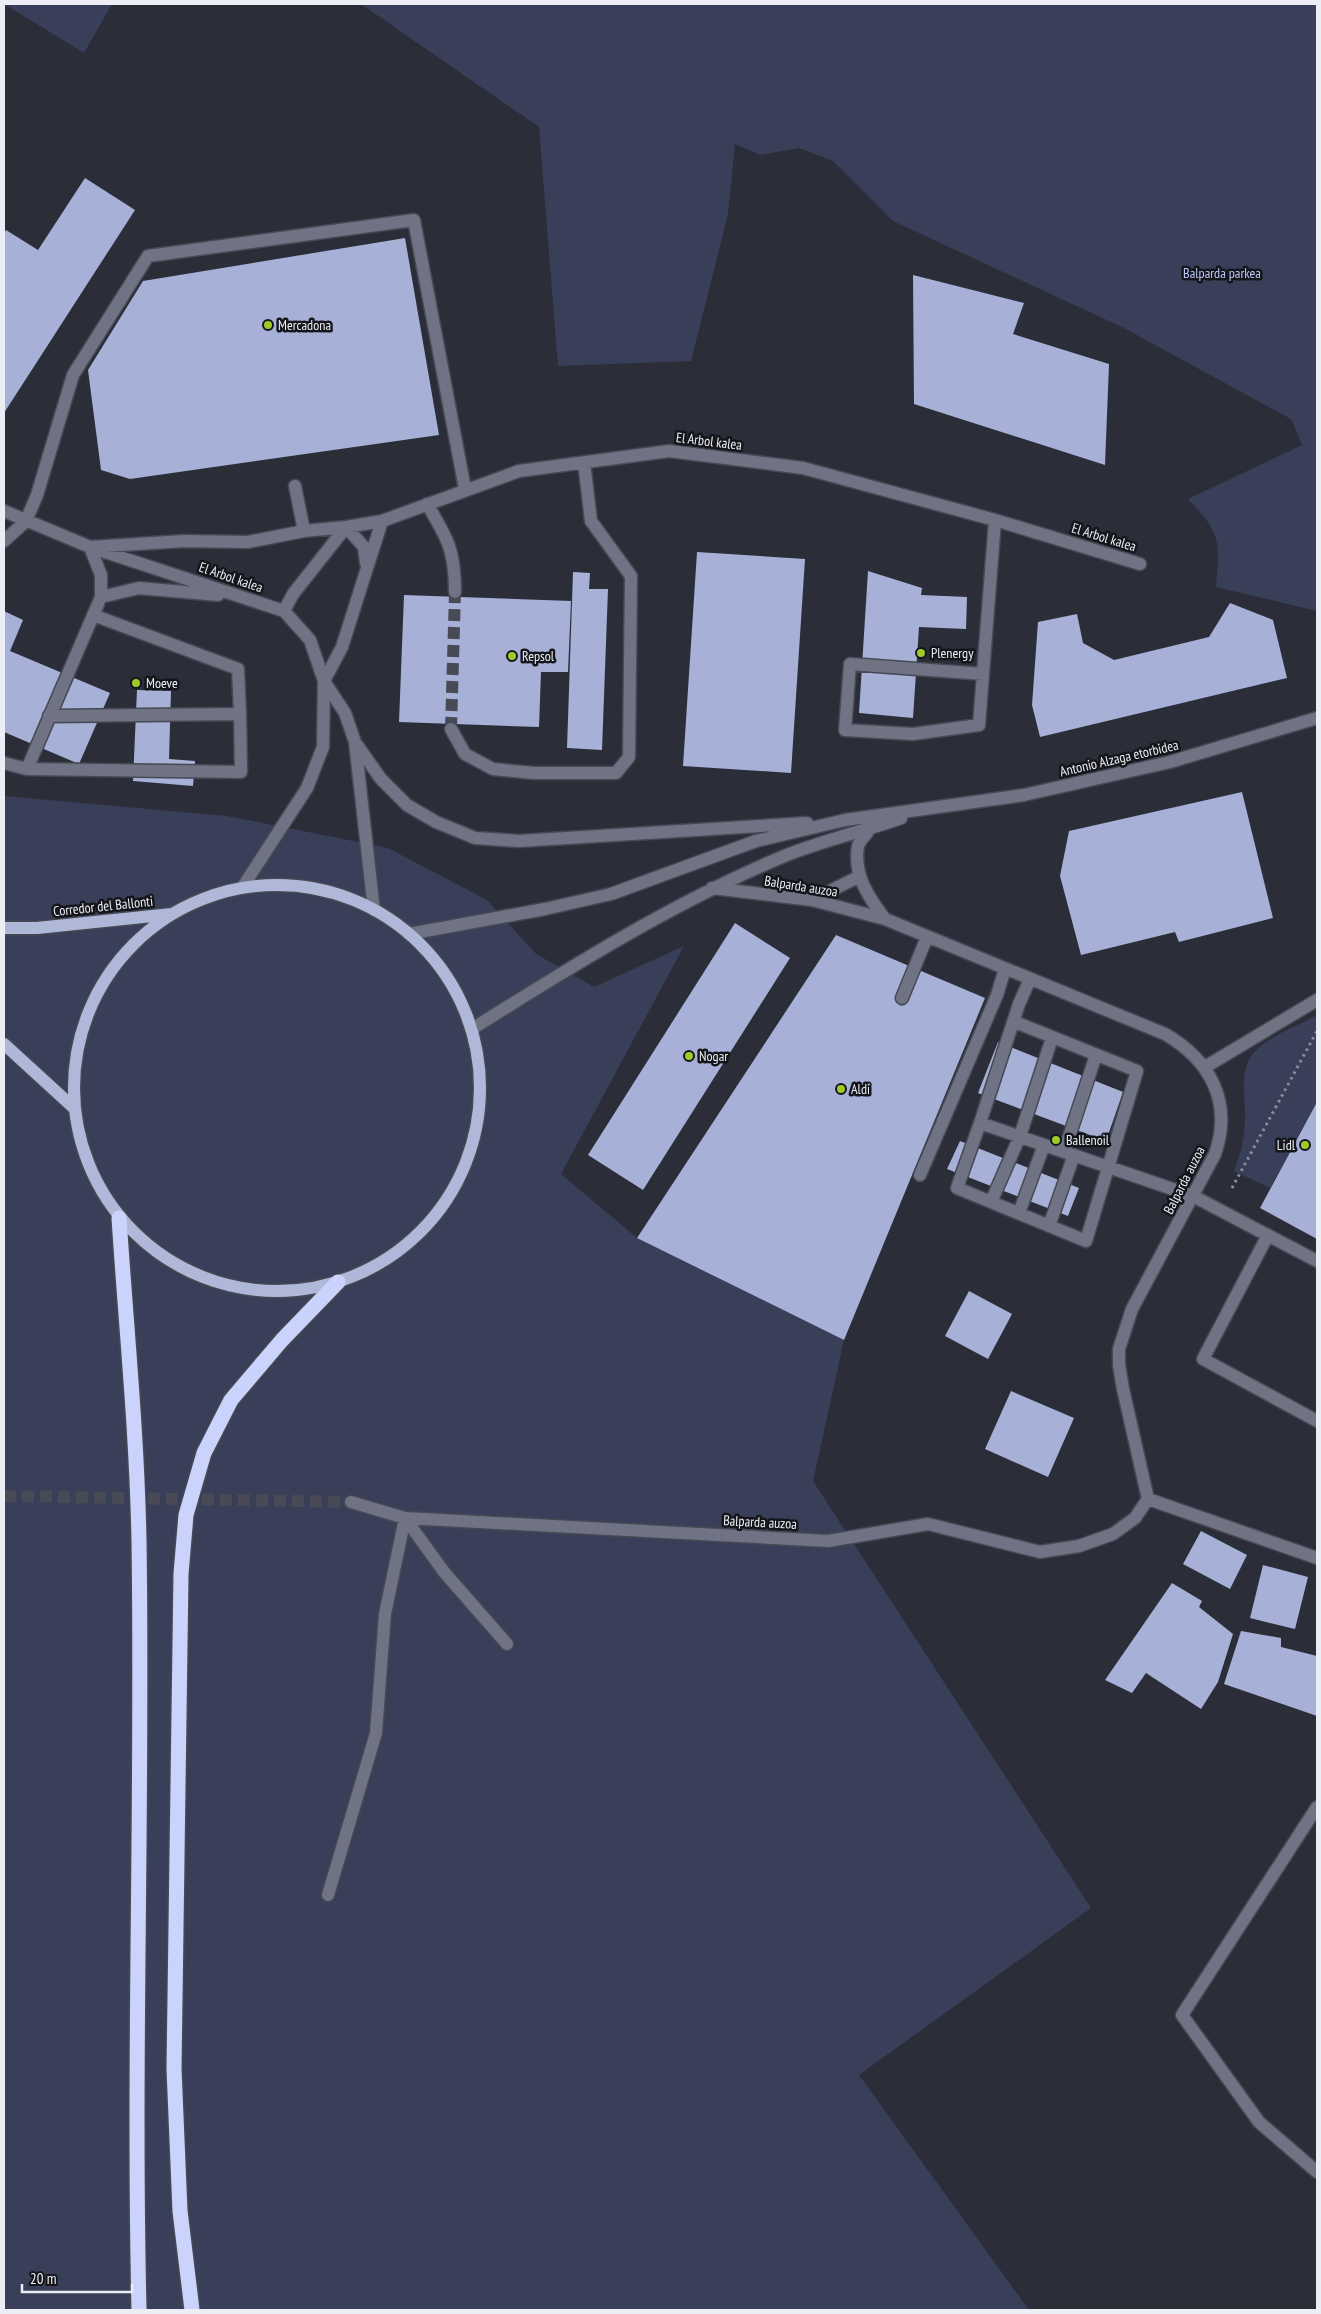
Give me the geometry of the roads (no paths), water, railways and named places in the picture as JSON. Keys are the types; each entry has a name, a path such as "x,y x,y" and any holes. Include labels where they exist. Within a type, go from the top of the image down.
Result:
{"highway":[{"path":"119,1218 139,1537 141,1720 137,2218 139,2310"},
{"path":"192,2310 180,2210 174,2069 181,1574 186,1515 204,1453 231,1400 282,1340 338,1282"}],"main road":[{"path":"276,885 310,888 343,897 374,910 409,934 436,962 457,994 472,1029 481,1081 476,1134 457,1183 427,1226 386,1260 338,1282 291,1291 242,1289 196,1275 154,1251 119,1218 97,1185 81,1148 74,1108 74,1063 90,1010 106,977 136,942 172,914 206,898 242,888 276,885"},
{"name":"Corredor del Ballonti","path":"4,928 38,928 172,914"},
{"path":"4,1044 74,1108"}],"street":[{"path":"4,541 26,521 37,495 73,376 148,256 414,220 465,489"},
{"name":"El Arbol kalea","path":"90,547 184,541 248,542 304,530 346,527 382,521 519,470 669,451 803,468 996,520 1140,564"},
{"path":"451,729 465,754 493,769 534,773 616,773 629,757 631,576 592,521 584,462"},
{"path":"295,486 304,530"},
{"path":"427,504 448,539 455,563 455,592"},
{"name":"El Arbol kalea","path":"4,511 90,547 284,611 310,640 324,681 345,713 355,742 374,910"},
{"path":"983,674 850,664 845,730 913,734 979,725 996,520"},
{"name":"El Arbol kalea","path":"242,888 307,788 323,747 324,681 342,646 382,521"},
{"path":"100,597 139,588 208,593 284,611 293,594 346,527 364,548 367,566"},
{"path":"27,770 100,597 101,575 90,547"},
{"path":"4,762 27,770 241,772 238,669 93,615"},
{"path":"49,716 240,714"},
{"name":"Antonio Alzaga etorbidea","path":"924,810 1024,795 1170,762 1317,718"},
{"path":"355,742 380,779 407,805 436,822 476,838 519,841 845,820 924,810"},
{"path":"472,1029 580,961 712,888 784,856 869,830 924,810"},
{"path":"409,934 545,909 611,894 756,841 845,820"},
{"name":"Balparda auzoa","path":"869,830 858,846 860,876 866,895 885,919"},
{"path":"812,900 860,876"},
{"name":"Balparda auzoa","path":"351,1502 405,1518 828,1541 928,1524 1040,1552 1079,1546 1113,1534 1135,1518 1148,1499 1123,1389 1119,1365 1119,1348 1132,1309 1215,1154 1222,1127 1217,1092 1205,1067 1182,1044 1165,1034 885,919 812,900 712,888"},
{"path":"902,998 927,937"},
{"path":"920,1175 997,994 1005,969"},
{"path":"1015,1022 1137,1071 1086,1241 957,1188 1015,1022 1019,1004 1030,979"},
{"path":"1205,1067 1317,1000"},
{"path":"991,1202 1020,1136 1052,1038"},
{"path":"1049,1226 1096,1055"},
{"path":"980,1123 1193,1196 1317,1261"},
{"path":"1019,1213 1044,1145"},
{"path":"1268,1235 1203,1359 1317,1421"},
{"path":"1148,1499 1317,1558"},
{"path":"405,1518 444,1572 506,1644"},
{"path":"328,1895 376,1733 385,1614 405,1518"},
{"path":"1317,1807 1182,2015 1259,2122 1317,2172"}],"tunnel":[{"path":"451,729 455,592"},
{"path":"4,1496 351,1502"}],"place":[{"name":"Mercadona","path":"268,325"},
{"name":"Plenergy","path":"921,653"},
{"name":"Repsol","path":"512,656"},
{"name":"Moeve","path":"136,683"},
{"name":"Nogar","path":"689,1056"},
{"name":"Aldi","path":"841,1089"},
{"name":"Ballenoil","path":"1056,1140"},
{"name":"Lidl","path":"1305,1145"}],"park label":[{"name":"Balparda parkea","path":"1222,273"}]}
